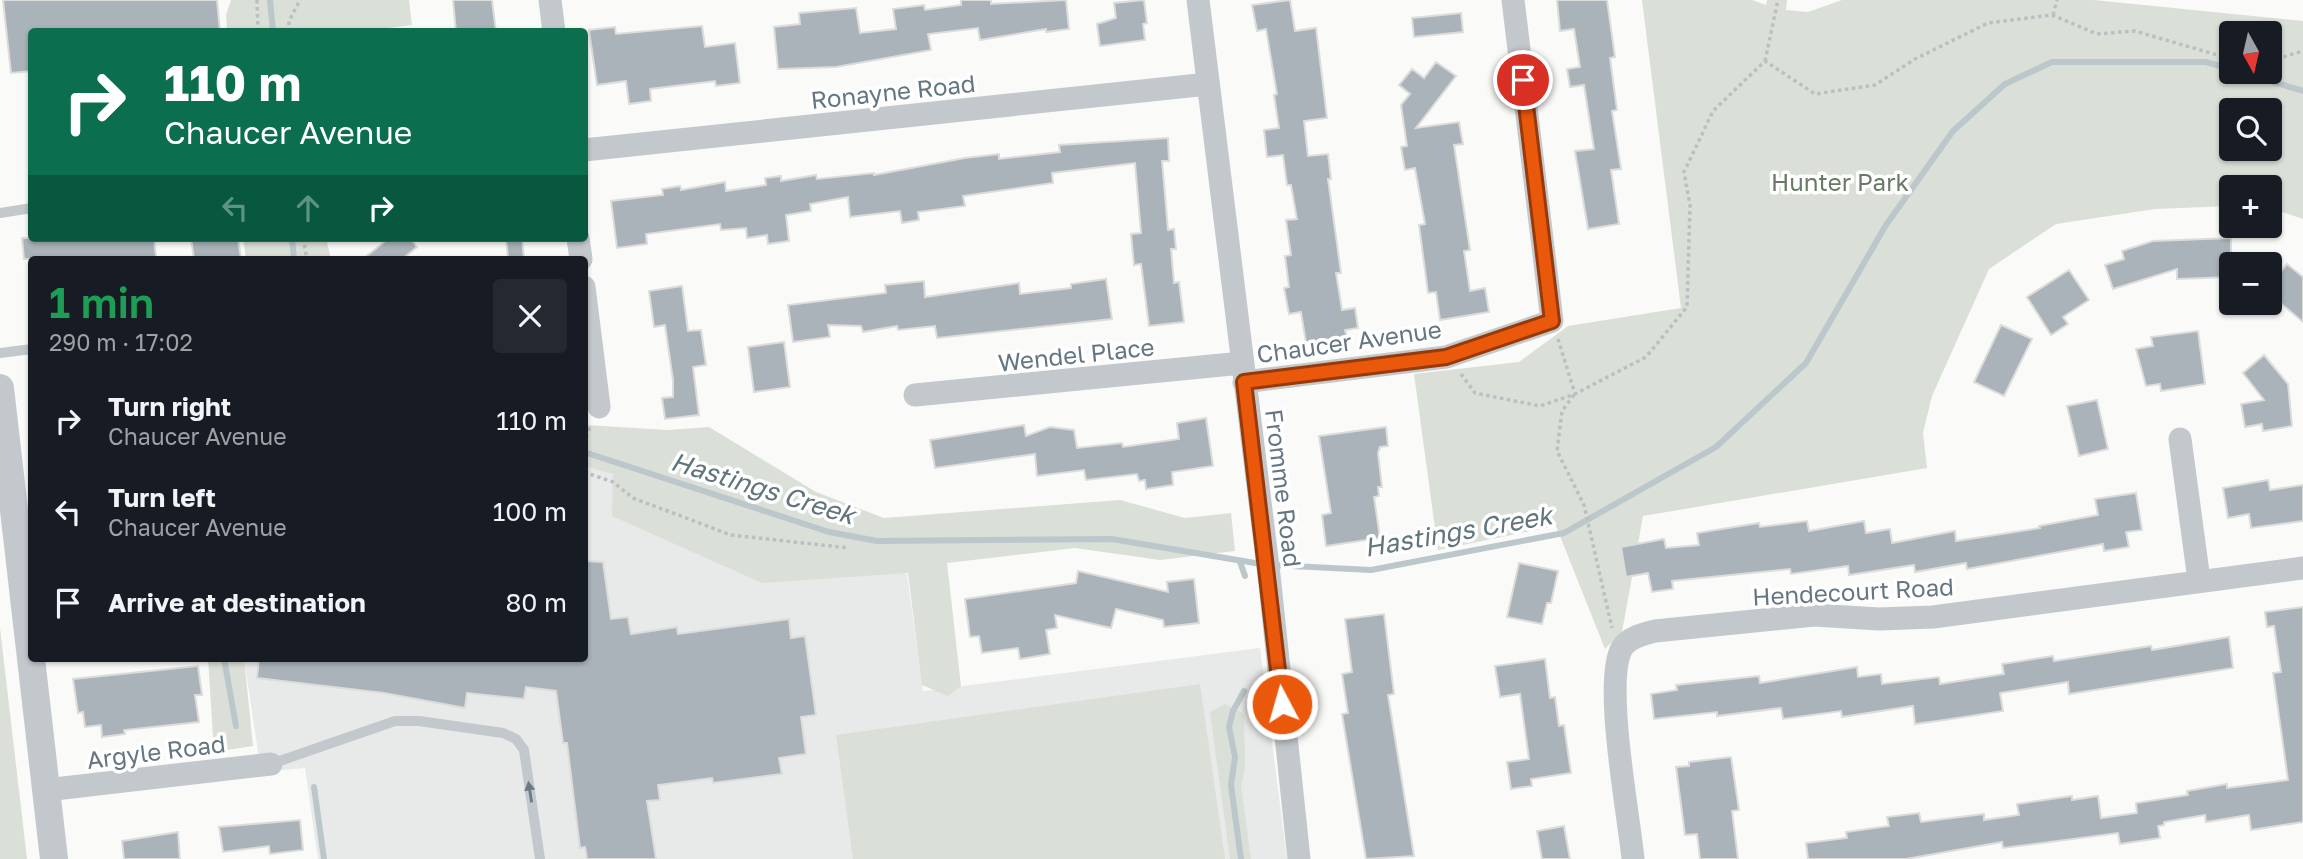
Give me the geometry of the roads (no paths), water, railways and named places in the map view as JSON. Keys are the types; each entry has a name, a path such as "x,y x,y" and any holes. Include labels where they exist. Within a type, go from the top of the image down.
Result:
{"street":[{"path":"550,0 554,28"},
{"name":"Fromme Road","path":"1198,0 1269,575 1298,859"},
{"name":"Chaucer Avenue","path":"1243,372 1446,357 1552,321 1513,0"},
{"name":"Ronayne Road","path":"588,150 1208,84"},
{"path":"588,319 599,407"},
{"name":"Wendel Place","path":"915,396 1243,372"},
{"path":"0,388 28,633"},
{"path":"2180,439 2199,580"},
{"name":"Hendecourt Road","path":"1633,859 1615,696 1615,668 1623,646 1630,641 1655,631 1814,615 1879,619 1933,617 2303,568"},
{"path":"31,662 54,859"},
{"name":"Argyle Road","path":"46,790 271,764"}],"lane":[{"path":"0,212 28,208"},
{"path":"0,353 28,350"},
{"path":"271,764 395,721 480,728 503,733 516,740 524,750 540,859"}],"waterway":[{"name":"Hastings Creek","path":"270,0 273,28"},
{"name":"Hastings Creek","path":"1272,565 1371,570 1564,533 1716,447 1806,363 1886,225 1953,131 2005,84 2052,62 2206,62 2219,66"},
{"name":"Hastings Creek","path":"2280,84 2303,91"},
{"name":"Hastings Creek","path":"292,242 294,256"},
{"name":"Hastings Creek","path":"588,453 829,532 877,541 1112,539 1261,564"},
{"path":"1240,562 1245,576"},
{"path":"225,662 236,726"},
{"path":"1241,859 1231,785 1235,757 1229,727 1233,711 1244,691"},
{"path":"314,787 324,859"}],"park label":[{"name":"Hunter Park","path":"1840,181"}]}
